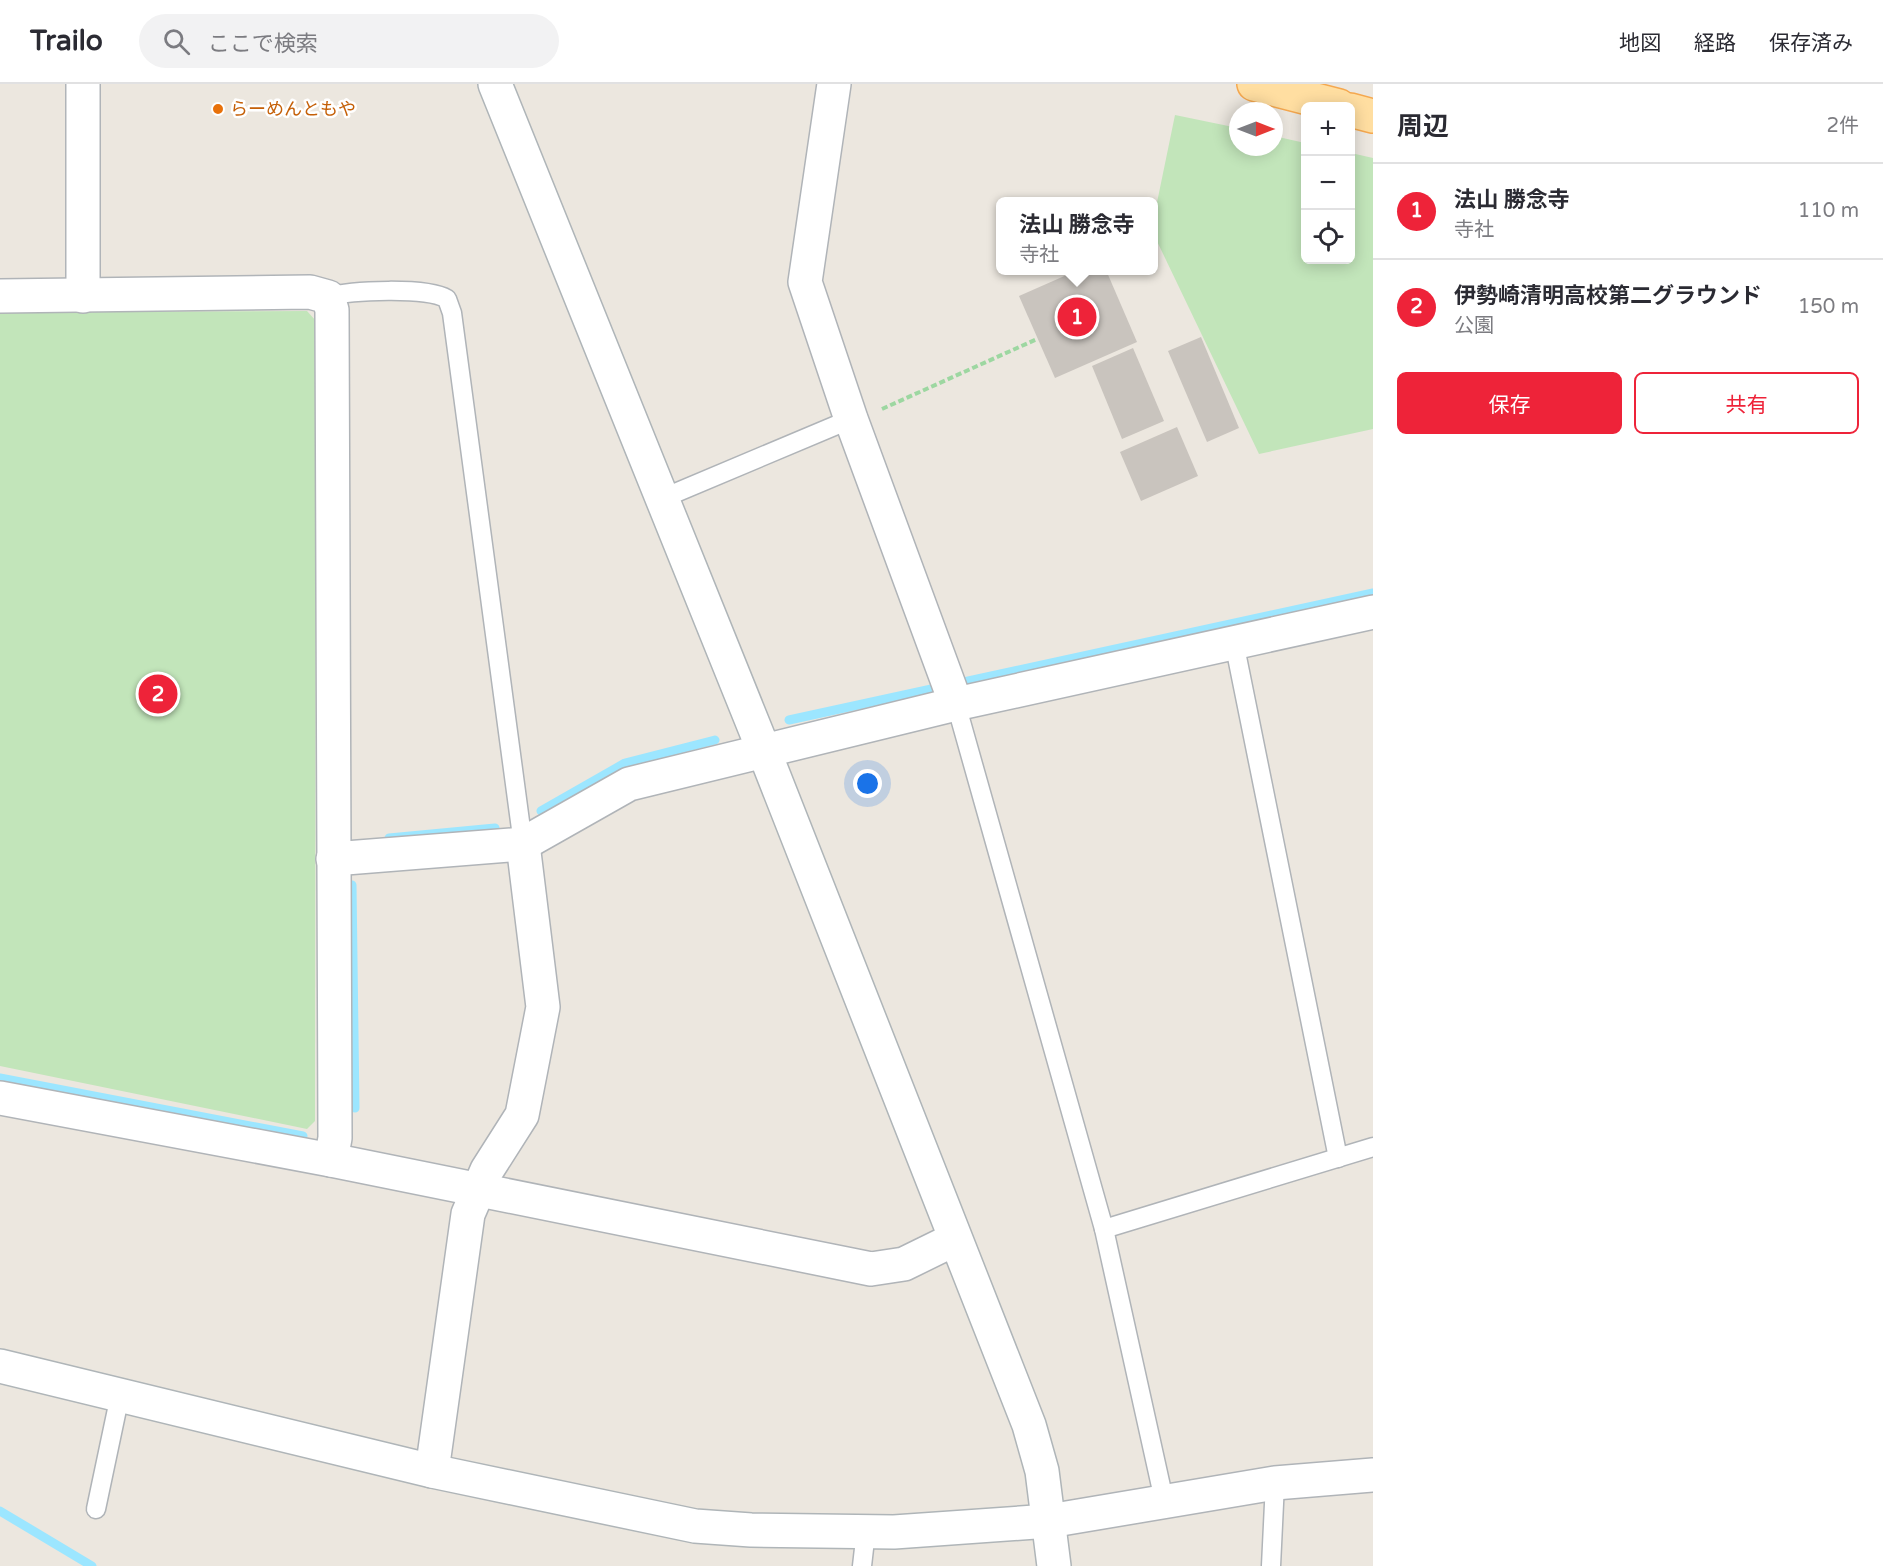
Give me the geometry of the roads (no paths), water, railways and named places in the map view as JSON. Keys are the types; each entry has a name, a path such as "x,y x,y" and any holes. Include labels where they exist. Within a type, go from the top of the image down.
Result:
{"main road":[{"path":"1261,85 1324,102"},
{"path":"1355,111 1373,116"}],"street":[{"path":"83,84 83,296"},
{"path":"495,84 764,751 1029,1425 1042,1471 1054,1566"},
{"path":"834,84 805,282 851,419 956,704"},
{"path":"0,296 310,292 328,297 332,322 335,1138 331,1160"},
{"path":"333,859 523,844 630,784 956,704 1373,612"},
{"path":"432,1471 468,1214 487,1170 522,1115 543,1007 523,844"},
{"path":"0,1098 331,1160 871,1269 904,1264 955,1239"},
{"path":"0,1366 432,1471 695,1526 866,1531 977,1528 1049,1521 1275,1483 1373,1475"}],"lane":[{"path":"328,297 347,291 433,293 447,299 452,313 523,844"},
{"path":"661,500 851,419"},
{"path":"1234,642 1338,1158"},
{"path":"956,704 1104,1229 1164,1500"},
{"path":"1104,1229 1373,1147"},
{"path":"96,1509 120,1395"},
{"path":"1270,1566 1275,1483"},
{"path":"862,1566 866,1531"}],"waterway":[{"path":"789,720 1373,593"},
{"path":"541,811 625,763 715,740"},
{"path":"389,838 495,828"},
{"path":"352,885 355,1108"},
{"path":"0,1078 303,1136"},
{"path":"0,1511 92,1566"}],"place":[{"name":"らーめんともや","path":"218,109"},
{"name":"法山 勝念寺","path":"1077,317"},
{"name":"伊勢崎清明高校第二グラウンド","path":"158,694"}]}
